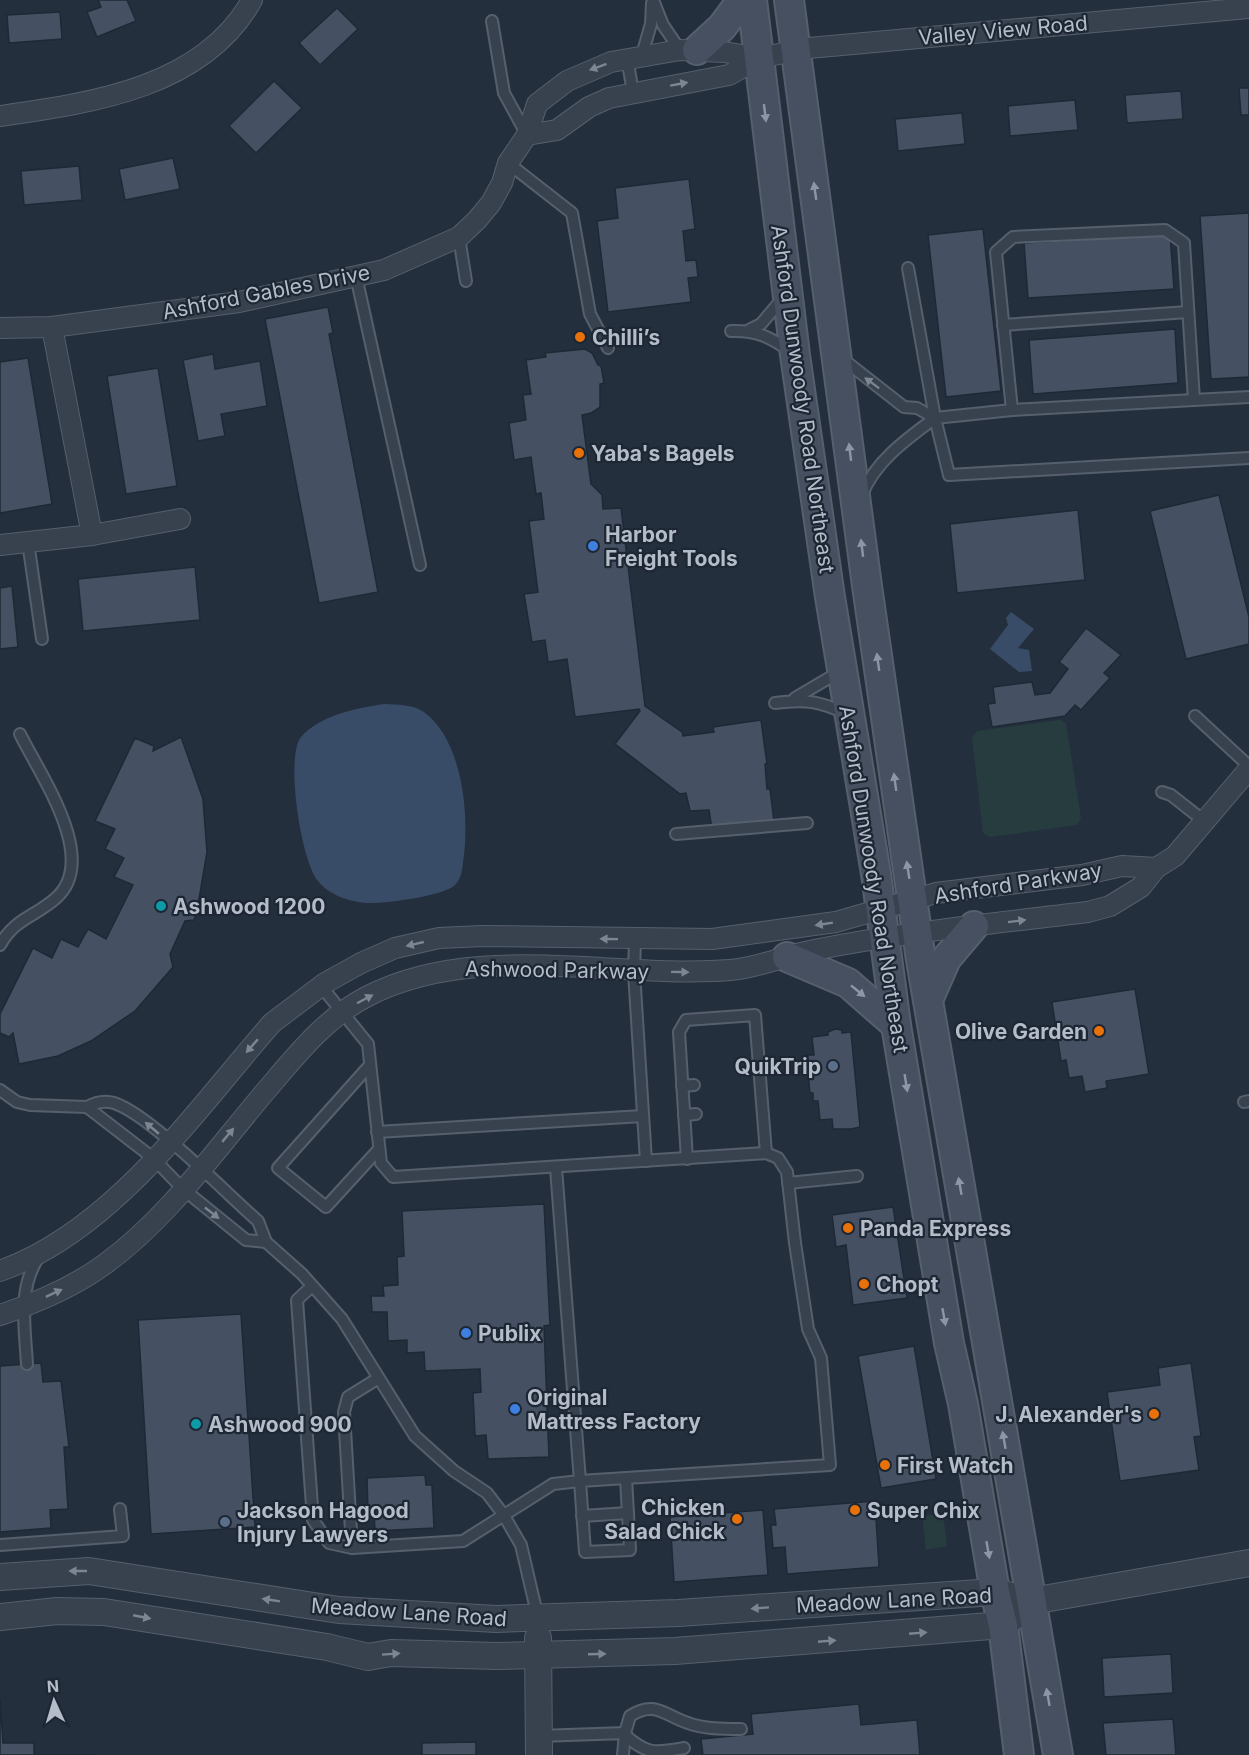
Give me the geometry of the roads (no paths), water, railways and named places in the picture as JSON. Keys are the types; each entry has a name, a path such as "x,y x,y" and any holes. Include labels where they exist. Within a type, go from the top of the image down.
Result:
{"main road":[{"path":"689,50 722,27 742,0"},
{"name":"Ashford Dunwoody Road Northeast","path":"752,0 795,355 848,714 880,909 896,1025 949,1343 963,1404 995,1592 1003,1625 1019,1755"},
{"name":"Ashford Dunwoody Road Northeast","path":"789,0 857,510 928,1000 1058,1755"},
{"path":"928,1000 946,959 974,926"},
{"path":"787,957 848,982 896,1025"}],"street":[{"path":"0,116 40,111 151,85 215,48 245,14 252,0"},
{"name":"Valley View Road","path":"759,58 823,46 1249,8"},
{"name":"Ashford Gables Drive","path":"0,328 52,327 239,302 384,270 459,237 491,203 508,164 527,135 537,104 551,92 588,70 634,56 689,50 759,58"},
{"path":"527,135 557,130 589,107 633,92 729,75 759,58"},
{"path":"52,327 92,535"},
{"path":"0,546 92,535 180,519"},
{"name":"Ashford Parkway","path":"918,934 1088,912 1110,906 1142,887 1156,868 1175,856 1249,768"},
{"name":"Ashford Parkway","path":"880,909 936,893 1082,875 1122,866 1156,868"},
{"name":"Ashwood Parkway","path":"0,1271 41,1253 81,1228 117,1199 272,1023 321,986 361,963 394,948 439,938 482,936 635,940 712,939 836,922 880,909"},
{"name":"Ashwood Parkway","path":"0,1315 74,1284 103,1266 144,1231 314,1036 342,1012 368,996 423,974 457,968 512,965 634,972 735,970 813,950 918,934"},
{"path":"1032,1601 1249,1563"},
{"name":"Meadow Lane Road","path":"0,1578 89,1571 339,1610 408,1616 538,1618 699,1612 995,1592 1032,1601"},
{"name":"Meadow Lane Road","path":"0,1617 57,1611 104,1612 327,1647 368,1657 391,1653 538,1655 766,1646 1003,1625 1032,1601"},
{"path":"538,1618 539,1746"}],"lane":[{"path":"652,0 663,25 689,50"},
{"path":"633,92 634,56 651,24 652,0"},
{"path":"492,21 504,93 527,135"},
{"path":"508,164 572,213 590,314 608,348"},
{"path":"1012,411 996,252 1013,237 1165,230 1184,243 1194,400"},
{"path":"459,237 466,281"},
{"path":"908,268 935,418 949,475 1249,458"},
{"path":"356,276 420,565"},
{"path":"749,330 771,314 787,292"},
{"path":"1003,324 1188,312"},
{"path":"731,331 749,330 774,339 795,355"},
{"path":"837,352 853,368 904,407 916,408 935,418"},
{"path":"857,510 865,487 884,463 905,440 935,418 1012,411 1249,397"},
{"path":"28,542 42,639"},
{"path":"790,701 808,693 842,667"},
{"path":"775,703 820,702 848,714"},
{"path":"1195,716 1249,768"},
{"path":"0,945 17,923 50,903 64,890 73,860 72,845 64,823 20,734"},
{"path":"1162,792 1171,795 1204,821"},
{"path":"676,834 807,823"},
{"path":"635,940 634,972 646,1161"},
{"path":"312,1286 297,1300 313,1520 329,1543 352,1548 463,1540 553,1484 830,1465 821,1358 808,1329 787,1172 778,1158 766,1153 393,1177 381,1162 368,1044 321,986"},
{"path":"687,1159 679,1032 686,1020 755,1016 753,1051 757,1110 759,1132 766,1153"},
{"path":"680,1055 692,1054"},
{"path":"370,1065 278,1168 326,1207 379,1149"},
{"path":"682,1086 694,1086"},
{"path":"0,1090 17,1102 30,1105 87,1107 95,1102 116,1104 137,1116 169,1142 258,1221 266,1242 312,1286 342,1319 377,1379 415,1436 454,1471 487,1492 503,1514 521,1545 538,1618"},
{"path":"87,1107 153,1158 183,1189 246,1240 266,1242"},
{"path":"684,1115 696,1114"},
{"path":"377,1132 644,1116"},
{"path":"685,1137 697,1136"},
{"path":"556,1168 585,1552 630,1550 626,1478"},
{"path":"788,1183 857,1176"},
{"path":"27,1365 25,1283 41,1253"},
{"path":"352,1548 344,1412 348,1396 377,1379"},
{"path":"0,1545 123,1536 120,1509"},
{"path":"582,1516 628,1513"},
{"path":"623,1755 630,1716 643,1708 654,1709 688,1723 711,1728 741,1729"},
{"path":"539,1746 625,1734"},
{"path":"625,1734 639,1749 650,1752 684,1748"}],"water":[{"path":"1011,612 1034,629 1018,648 1029,650 1032,671 1019,672 990,649 1008,625 1006,618"},
{"path":"384,704 405,705 420,709 437,724 447,740 455,758 464,798 464,855 460,878 449,889 399,901 360,902 340,897 328,890 318,881 312,870 297,809 296,748 301,737 309,729 328,718 351,710"}],"place":[{"name":"Chilli’s","path":"580,337"},
{"name":"Yaba's Bagels","path":"579,453"},
{"name":"Harbor Freight Tools","path":"593,546"},
{"name":"Ashwood 1200","path":"161,906"},
{"name":"Olive Garden","path":"1099,1031"},
{"name":"QuikTrip","path":"833,1066"},
{"name":"Panda Express","path":"848,1228"},
{"name":"Chopt","path":"864,1284"},
{"name":"Publix","path":"466,1333"},
{"name":"Original Mattress Factory","path":"515,1409"},
{"name":"J. Alexander's","path":"1154,1414"},
{"name":"Ashwood 900","path":"196,1424"},
{"name":"First Watch","path":"885,1465"},
{"name":"Super Chix","path":"855,1510"},
{"name":"Chicken Salad Chick","path":"737,1519"},
{"name":"Jackson Hagood Injury Lawyers","path":"225,1522"}]}
